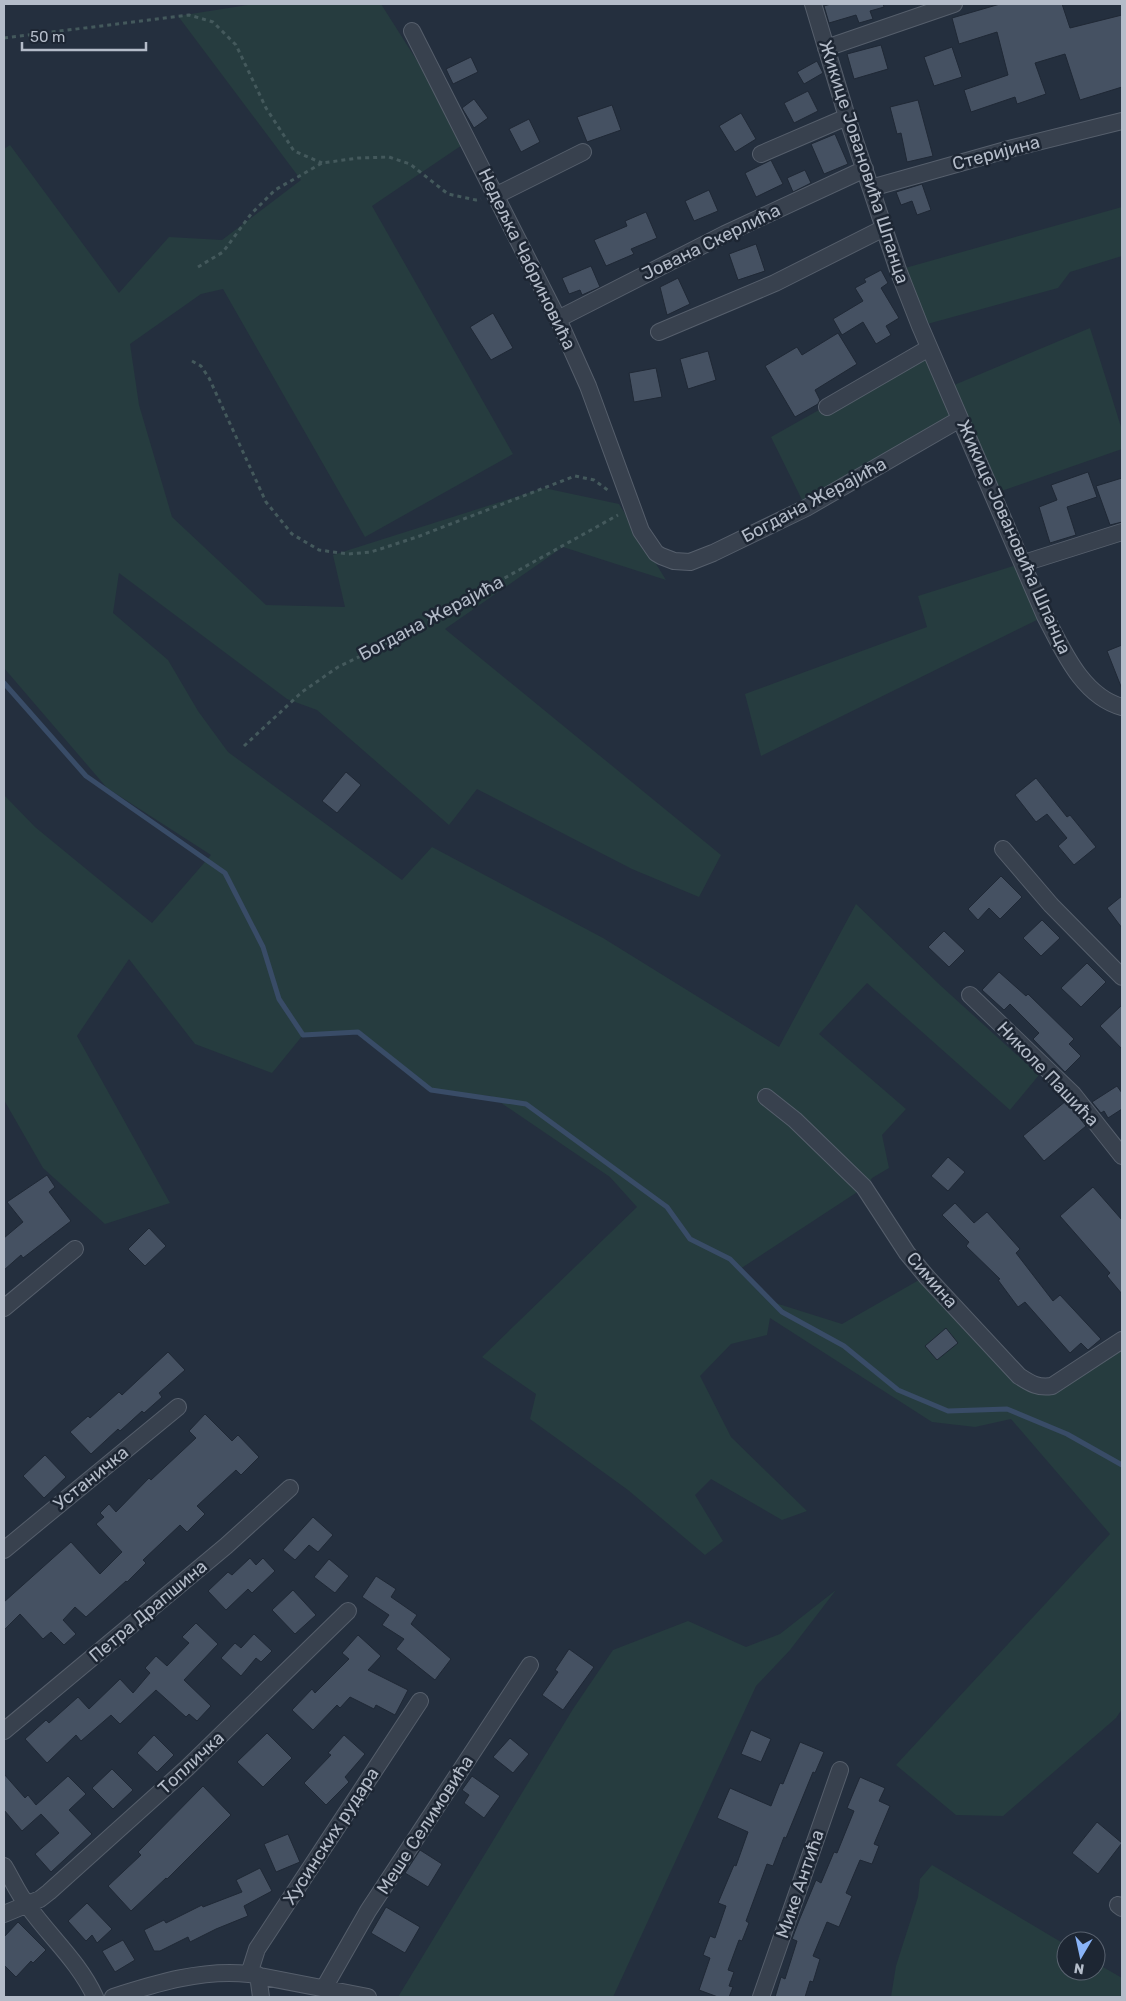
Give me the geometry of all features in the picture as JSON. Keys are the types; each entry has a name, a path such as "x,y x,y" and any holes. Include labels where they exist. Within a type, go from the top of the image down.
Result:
{"street":[{"name":"Жикице Јовановића Шпанца","path":"813,4 847,117 898,270 929,348 1046,616 1064,653 1090,688 1106,701 1122,707"},
{"path":"826,48 954,4"},
{"name":"Недељка Чабриновића","path":"412,31 454,116 497,195 558,319 588,386 629,501"},
{"path":"762,154 847,117"},
{"name":"Стеријина","path":"871,188 1022,145 1122,121"},
{"path":"497,195 583,152"},
{"name":"Јована Скерлића","path":"558,319 725,234 865,169"},
{"path":"659,332 775,283 884,228"},
{"path":"827,407 929,348"},
{"name":"Богдана Жерајића","path":"629,501 641,531 656,553 674,562 690,562 806,508 960,419"},
{"path":"1024,563 1122,532"},
{"path":"1003,849 1051,905 1122,977"},
{"name":"Николе Пашића","path":"970,995 1073,1094 1122,1156"},
{"name":"Симина","path":"766,1097 795,1120 864,1187 907,1253 1019,1376 1042,1388 1052,1386 1122,1340"},
{"path":"4,1308 76,1249"},
{"name":"Устаничка","path":"4,1550 178,1407"},
{"name":"Петра Драпшина","path":"4,1731 226,1546 290,1488"},
{"name":"Топличка","path":"4,1914 27,1905 50,1892 187,1768 348,1611"},
{"name":"Меше Селимовића","path":"324,1988 368,1911 530,1665"},
{"name":"Хусинских рудара","path":"253,1974 256,1949 420,1701"},
{"name":"Мике Антића","path":"761,1997 840,1770"},
{"path":"4,1866 27,1905 76,1964 95,1997"},
{"path":"113,1997 201,1974 230,1972 253,1974 368,1997"},
{"path":"253,1974 261,1997"}],"path":[{"path":"4,38 189,14 213,22 236,44 266,108 294,151 322,163"},
{"path":"198,267 223,252 251,214 275,190 322,163 358,158 389,157 410,164 448,194 476,200 497,195"},
{"path":"192,361 201,366 209,378 266,502 292,534 319,550 348,554 371,552 417,537 575,476 594,480 619,498 629,501"},
{"name":"Богдана Жерајића","path":"244,746 302,692 338,667 384,645 629,501"}],"green space":[{"path":"254,4 381,4 468,141 372,206 513,454 365,537 223,289 201,294 130,344 139,405 172,517 266,605 345,607 333,555 544,488 619,504 666,580 563,547 445,629 721,855 699,897 632,869 477,789 449,825 317,710 287,699 119,573 113,613 168,660 198,711 228,752 402,880 432,847 603,938 779,1047 856,904 941,986 1039,1075 1010,1110 867,983 819,1034 906,1109 882,1135 889,1168 872,1178 868,1185 740,1269 772,1302 842,1324 926,1276 1032,1385 1065,1378 1122,1339 1122,1709 1116,1718 1003,1816 956,1815 896,1765 1110,1534 1011,1419 975,1427 932,1422 770,1318 767,1335 731,1344 700,1376 731,1437 807,1511 782,1520 711,1479 695,1495 723,1541 705,1555 628,1490 530,1419 536,1394 482,1357 637,1207 610,1177 491,1096 431,1090 358,1032 303,1035 272,1073 195,1044 129,959 77,1036 170,1203 105,1224 43,1168 4,1100 4,795 35,827 152,923 211,855 107,788 4,668 4,149 10,145 119,293 169,237 222,240 301,180 178,16"},
{"path":"1122,207 1122,256 1070,272 1058,288 920,326 898,270"},
{"path":"1090,328 1122,430 1122,449 993,494 960,419 806,508 771,437 929,348 947,388"},
{"path":"1023,563 1045,616 761,756 745,694 927,627 918,596"},
{"path":"836,1590 790,1650 756,1686 613,1997 398,1997 573,1709 613,1650 688,1621 746,1647 780,1634"},
{"path":"932,1865 1056,1939 1056,1981 1106,1981 1106,1969 1122,1978 1122,1997 891,1997 896,1966 918,1897 920,1879"}],"building":[{"path":"831,4 883,4 884,7 870,11 873,19 859,23 856,15 829,23 824,6"},
{"path":"1000,4 1062,4 1070,28 1122,15 1122,87 1080,100 1065,54 1035,63 1046,94 1017,104 1015,97 971,112 964,90 1008,75 997,32 959,44 952,18"},
{"path":"881,45 888,69 854,79 847,54"},
{"path":"952,47 962,77 934,86 924,57"},
{"path":"471,57 478,72 453,84 446,69"},
{"path":"817,61 823,73 804,84 797,72"},
{"path":"808,91 818,111 794,123 784,103"},
{"path":"474,99 488,118 474,128 462,108"},
{"path":"918,100 933,156 907,162 901,133 897,134 890,107"},
{"path":"612,105 621,130 587,142 577,117"},
{"path":"741,113 756,139 735,152 719,126"},
{"path":"529,119 540,142 521,152 509,129"},
{"path":"835,134 848,164 824,174 811,144"},
{"path":"771,160 783,184 756,197 745,173"},
{"path":"805,170 811,183 793,192 787,178"},
{"path":"922,184 931,210 917,215 912,201 901,205 896,192"},
{"path":"709,190 718,211 694,221 685,201"},
{"path":"646,212 657,238 631,249 634,254 606,266 594,240 627,226 625,221"},
{"path":"756,244 765,271 738,280 729,254"},
{"path":"591,266 600,287 582,295 580,290 569,294 562,278"},
{"path":"881,270 888,283 881,288 899,318 886,326 891,335 876,344 863,322 842,335 833,319 863,301 855,288 866,282 864,279"},
{"path":"678,278 690,304 667,315 660,287"},
{"path":"493,313 513,348 491,360 470,327"},
{"path":"838,333 857,364 815,390 820,400 818,404 795,417 765,366 797,347 802,355"},
{"path":"708,351 716,380 688,389 680,359"},
{"path":"656,368 662,397 634,402 629,373"},
{"path":"1088,472 1097,497 1067,507 1076,535 1050,543 1039,507 1057,500 1051,485"},
{"path":"1122,478 1122,522 1110,525 1096,486"},
{"path":"1122,645 1122,689 1107,651"},
{"path":"346,772 361,785 337,813 322,801"},
{"path":"1036,778 1067,817 1070,815 1096,847 1074,865 1058,846 1067,838 1047,814 1036,822 1015,795"},
{"path":"1001,876 1022,897 1000,919 989,908 978,920 968,909"},
{"path":"1122,896 1122,928 1107,908"},
{"path":"1042,920 1060,938 1041,956 1023,938"},
{"path":"944,931 965,951 949,967 928,947"},
{"path":"1087,963 1106,982 1081,1007 1061,988"},
{"path":"999,972 1026,996 1028,994 1074,1039 1069,1044 1081,1056 1065,1072 1033,1039 1039,1033 1010,1004 1004,1010 982,990"},
{"path":"1122,1005 1122,1049 1100,1026"},
{"path":"1117,1086 1122,1093 1122,1109 1108,1118 1104,1111 1101,1113 1092,1102"},
{"path":"1066,1101 1086,1126 1044,1161 1023,1136"},
{"path":"948,1157 965,1172 948,1191 931,1176"},
{"path":"47,1175 55,1187 49,1192 71,1221 23,1258 21,1255 4,1270 4,1238 23,1222 7,1202"},
{"path":"1093,1187 1122,1220 1122,1294 1107,1276 1110,1273 1060,1216"},
{"path":"955,1203 974,1223 987,1212 1020,1249 1016,1253 1053,1301 1060,1295 1101,1339 1088,1350 1081,1343 1070,1353 1025,1302 1018,1307 998,1280 1000,1279 966,1246 969,1242 942,1215"},
{"path":"149,1228 166,1246 145,1266 128,1249"},
{"path":"946,1328 958,1343 937,1360 925,1346"},
{"path":"168,1352 185,1370 159,1393 162,1397 144,1413 142,1411 120,1431 118,1429 91,1454 70,1432 88,1416 90,1418 119,1392 122,1395"},
{"path":"205,1414 232,1441 238,1435 259,1457 241,1475 236,1470 197,1506 205,1514 187,1532 180,1525 143,1560 146,1563 127,1582 86,1617 75,1607 63,1620 76,1634 64,1645 51,1632 43,1639 20,1614 4,1630 4,1602 71,1542 100,1574 122,1552 96,1524 104,1517 100,1513 109,1504 116,1512 149,1478 151,1480 196,1438 189,1431"},
{"path":"45,1455 66,1477 44,1498 23,1476"},
{"path":"313,1517 333,1535 318,1552 309,1545 295,1560 283,1550"},
{"path":"250,1558 256,1565 263,1558 275,1571 252,1593 248,1589 226,1610 208,1591 228,1572 232,1575"},
{"path":"329,1559 349,1576 335,1593 314,1577"},
{"path":"376,1576 396,1589 391,1597 417,1615 411,1624 451,1659 435,1680 396,1649 404,1639 382,1625 389,1615 362,1597"},
{"path":"293,1590 316,1615 295,1634 272,1610"},
{"path":"196,1623 218,1644 184,1680 211,1706 197,1721 189,1714 186,1717 156,1690 120,1724 111,1715 81,1741 76,1735 47,1763 25,1739 46,1720 49,1723 78,1697 89,1709 120,1679 133,1693 150,1673 145,1668 156,1656 167,1666 189,1643 182,1637"},
{"path":"254,1634 272,1651 261,1662 256,1658 241,1676 221,1658 235,1643 241,1648"},
{"path":"358,1635 381,1656 368,1670 408,1690 395,1715 376,1705 374,1709 350,1697 340,1708 337,1705 313,1730 292,1710 312,1689 315,1693 349,1659 342,1653"},
{"path":"569,1649 594,1667 563,1710 542,1695 558,1672 555,1670"},
{"path":"751,1730 771,1739 761,1762 741,1754"},
{"path":"267,1733 292,1758 263,1787 237,1762"},
{"path":"154,1735 174,1755 157,1772 137,1753"},
{"path":"344,1735 365,1754 345,1777 349,1782 326,1805 304,1783 331,1755 328,1753"},
{"path":"510,1738 529,1754 513,1773 493,1757"},
{"path":"800,1742 824,1752 815,1773 813,1772 773,1866 767,1864 746,1921 749,1923 742,1941 739,1940 728,1970 734,1972 729,1986 733,1987 729,1997 718,1997 699,1990 710,1958 703,1955 710,1936 715,1938 726,1906 718,1903 734,1865 736,1866 748,1832 717,1818 730,1788 771,1806 780,1783 783,1784"},
{"path":"112,1769 133,1790 113,1809 92,1788"},
{"path":"4,1774 25,1798 28,1795 36,1805 68,1776 86,1794 69,1810 92,1834 51,1872 35,1854 59,1833 41,1814 22,1831 4,1810"},
{"path":"472,1776 500,1796 484,1818 464,1803 469,1795 462,1790"},
{"path":"860,1777 885,1788 879,1801 890,1806 874,1844 879,1846 872,1864 860,1860 846,1893 852,1896 839,1927 827,1922 813,1956 820,1959 813,1982 810,1981 805,1997 775,1997 781,1977 785,1979 797,1941 792,1939 816,1880 821,1883 834,1852 837,1853 854,1811 847,1808"},
{"path":"203,1786 231,1815 167,1879 131,1911 108,1886 141,1855 138,1852"},
{"path":"1097,1822 1122,1843 1098,1874 1072,1853"},
{"path":"288,1834 300,1862 276,1872 264,1844"},
{"path":"420,1850 442,1864 428,1887 405,1873"},
{"path":"260,1868 272,1891 244,1906 248,1916 190,1942 188,1937 160,1951 154,1951 144,1930 164,1920 166,1923 202,1905 203,1907 242,1892 236,1880"},
{"path":"87,1903 112,1929 97,1943 92,1935 86,1941 68,1921"},
{"path":"386,1907 420,1927 405,1953 371,1933"},
{"path":"18,1922 46,1950 33,1963 31,1961 16,1977 4,1965 4,1937"},
{"path":"123,1940 135,1960 115,1972 102,1951"}],"waterway":[{"path":"4,683 86,776 225,873 263,947 279,999 303,1035 358,1032 431,1090 526,1104 667,1207 690,1239 730,1259 782,1312 844,1346 898,1390 948,1411 1007,1409 1067,1434 1122,1465"}]}
